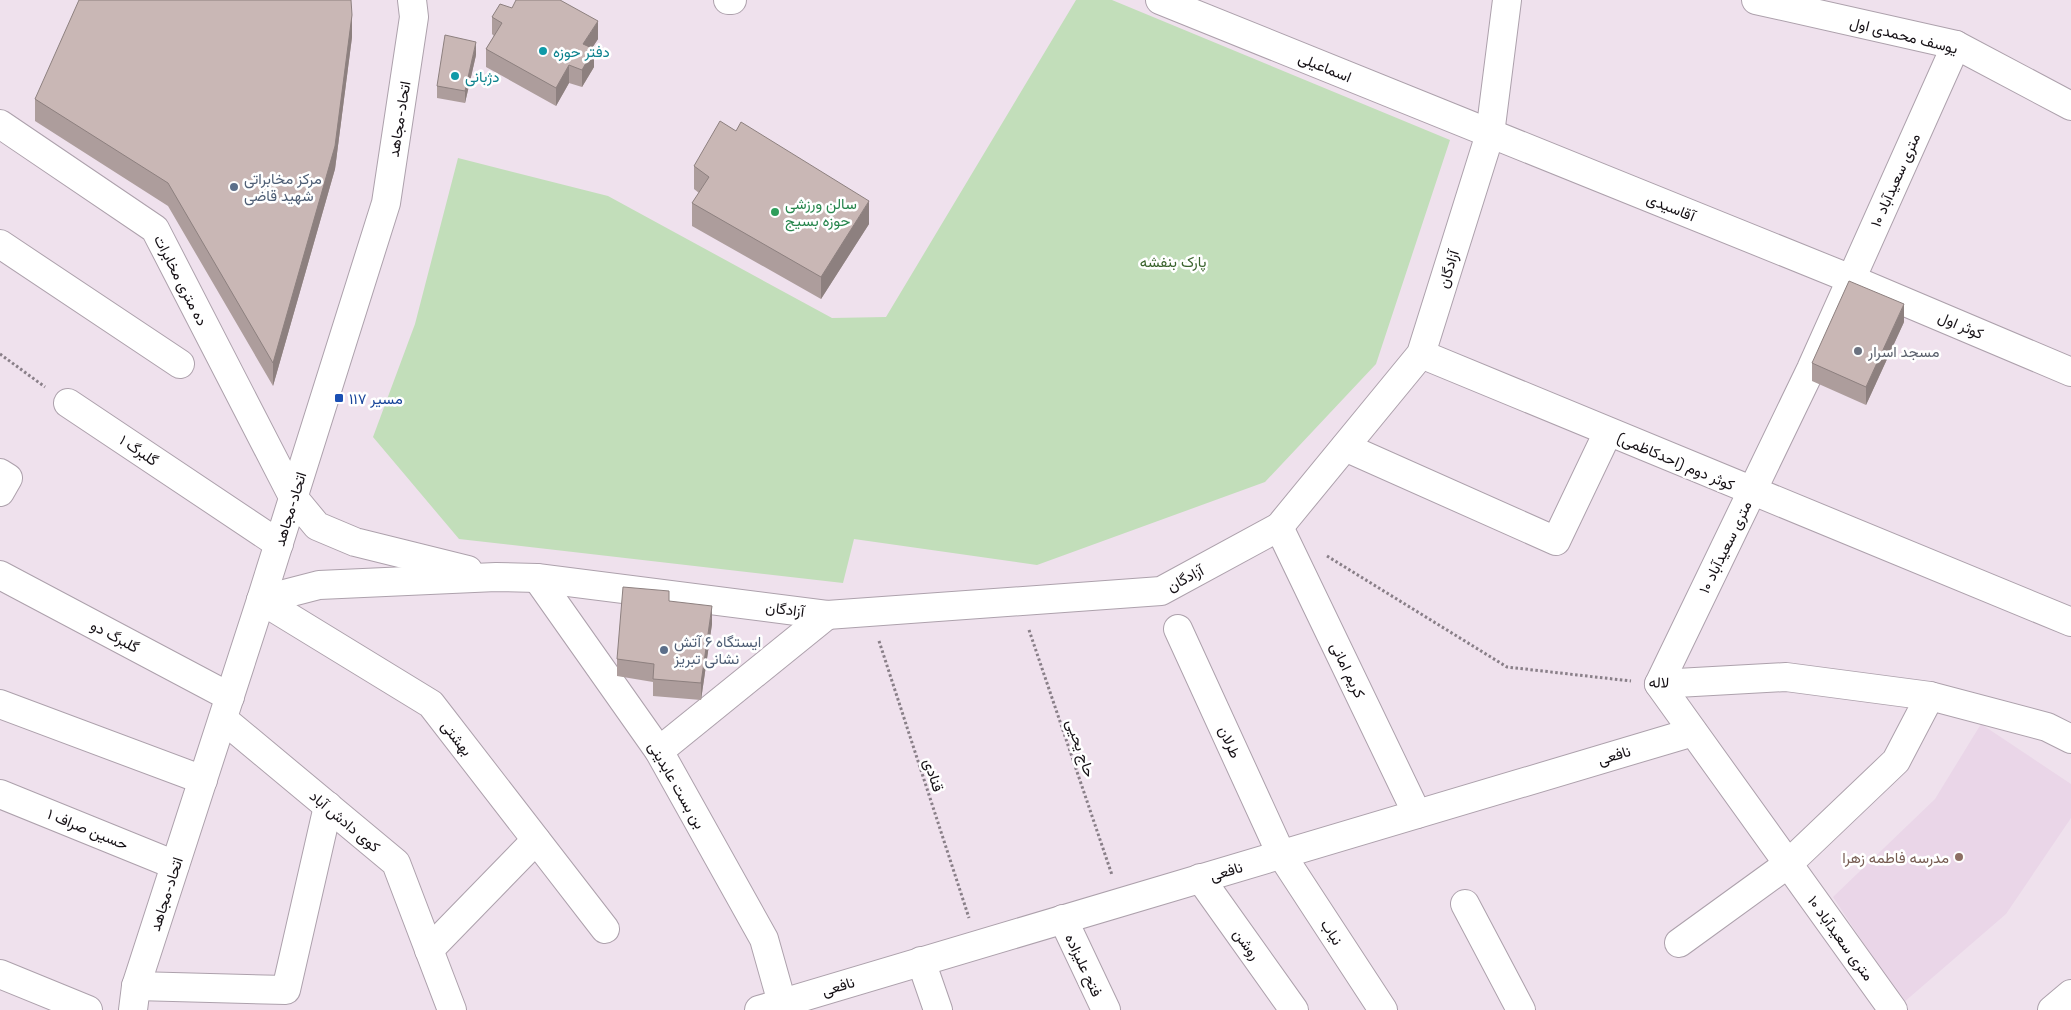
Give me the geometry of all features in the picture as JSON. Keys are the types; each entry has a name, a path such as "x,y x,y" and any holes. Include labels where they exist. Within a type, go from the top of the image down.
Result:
{"street":[{"name":"اتحاد-مجاهد","path":"135,998 386,203 414,17 412,0"},
{"name":"اسماعیلی","path":"1160,0 1490,134"},
{"name":"آزادگان","path":"496,576 537,578 827,615 1161,591 1280,527 1421,354 1490,134 1507,0"},
{"name":"یوسف محمدی اول","path":"1756,0 1956,44 2071,106"},
{"name":"۱۰ متری سعیدآباد","path":"1893,1010 1659,684 1812,369 1956,44"},
{"name":"ده متری مخابرات","path":"0,124 155,229 294,497 317,526 354,542 496,576"},
{"name":"آقاسیدی","path":"1490,134 1851,279"},
{"path":"0,244 180,364"},
{"name":"کوثر اول","path":"1851,279 2071,372"},
{"name":"کوثر دوم (احدکاظمی)","path":"1421,354 1752,493 2071,622"},
{"name":"گلبرگ ۱","path":"68,403 279,544"},
{"path":"1345,447 1556,541 1608,432"},
{"path":"0,473 8,478 0,492"},
{"name":"کریم امانی","path":"1280,527 1417,814"},
{"name":"گلبرگ دو","path":"0,575 226,708"},
{"path":"261,600 320,585 496,576"},
{"name":"بن بست عابدینی","path":"537,578 660,751 764,939 775,1008"},
{"name":"بهشتی","path":"261,600 431,704 605,929"},
{"path":"660,751 827,615"},
{"name":"طرلان","path":"1178,629 1281,854"},
{"name":"لاله","path":"1659,684 1786,677 1930,696 2047,727 2071,739"},
{"path":"1679,943 1788,864 1896,761 1930,696"},
{"path":"0,704 203,780"},
{"name":"کوی دادش آباد","path":"226,708 328,806 396,863 452,1010"},
{"name":"نافعی","path":"775,1008 921,961 1693,732"},
{"name":"حسین صراف ۱","path":"0,794 176,865"},
{"path":"135,998 286,990 328,806"},
{"path":"429,950 536,840"},
{"name":"نیاب","path":"1281,854 1383,1010"},
{"name":"روشن","path":"1200,878 1294,1010"},
{"path":"1465,904 1521,1010"},
{"name":"فتح علیزاده","path":"1063,920 1106,1010"},
{"path":"921,961 938,1010"},
{"path":"0,974 88,1010"},
{"path":"2052,1010 2071,994"}],"path":[{"path":"0,354 68,403"},
{"name":"لاله","path":"1322,553 1507,667 1659,684"},
{"name":"حاج یحیی","path":"1019,601 1121,902"},
{"name":"قنادی","path":"869,612 978,944"}],"shaded area":[{"name":"مدرسه فاطمه زهرا","path":"1981,724 2071,784 2071,818 2006,914 1903,1003 1833,897 1935,799"}],"green space":[{"name":"پارک بنفشه","path":"1076,0 1112,0 1450,140 1376,364 1265,482 1037,565 854,539 843,583 459,539 373,437 415,324 458,158 608,196 832,318 886,317"}],"building":[{"name":"مرکز مخابراتی شهید قاضی","path":"79,0 351,0 352,15 335,146 273,363 168,183 35,99"},
{"name":"دفتر حوزه","path":"516,0 560,0 598,21 583,44 594,49 582,70 569,65 556,88 486,49 502,23 492,17 500,4 512,8"},
{"name":"دژبانی","path":"445,35 476,42 465,91 437,86"},
{"name":"سالن ورزشی حوزه بسیج","path":"720,121 736,131 741,122 869,201 821,277 692,203 709,177 694,166"},
{"name":"مسجد اسرار","path":"1849,281 1904,304 1866,387 1812,363"},
{"name":"ایستگاه ۶ آتش نشانی تبریز","path":"623,587 669,591 669,601 712,606 701,683 653,679 654,664 617,659"}],"place":[{"name":"دفتر حوزه","path":"543,51"},
{"name":"دژبانی","path":"455,76"},
{"name":"مرکز مخابراتی شهید قاضی","path":"234,187"},
{"name":"سالن ورزشی حوزه بسیج","path":"775,212"},
{"name":"مسجد اسرار","path":"1858,351"},
{"name":"مسیر ۱۱۷","path":"339,398"},
{"name":"ایستگاه ۶ آتش نشانی تبریز","path":"664,650"},
{"name":"مدرسه فاطمه زهرا","path":"1959,857"}]}
